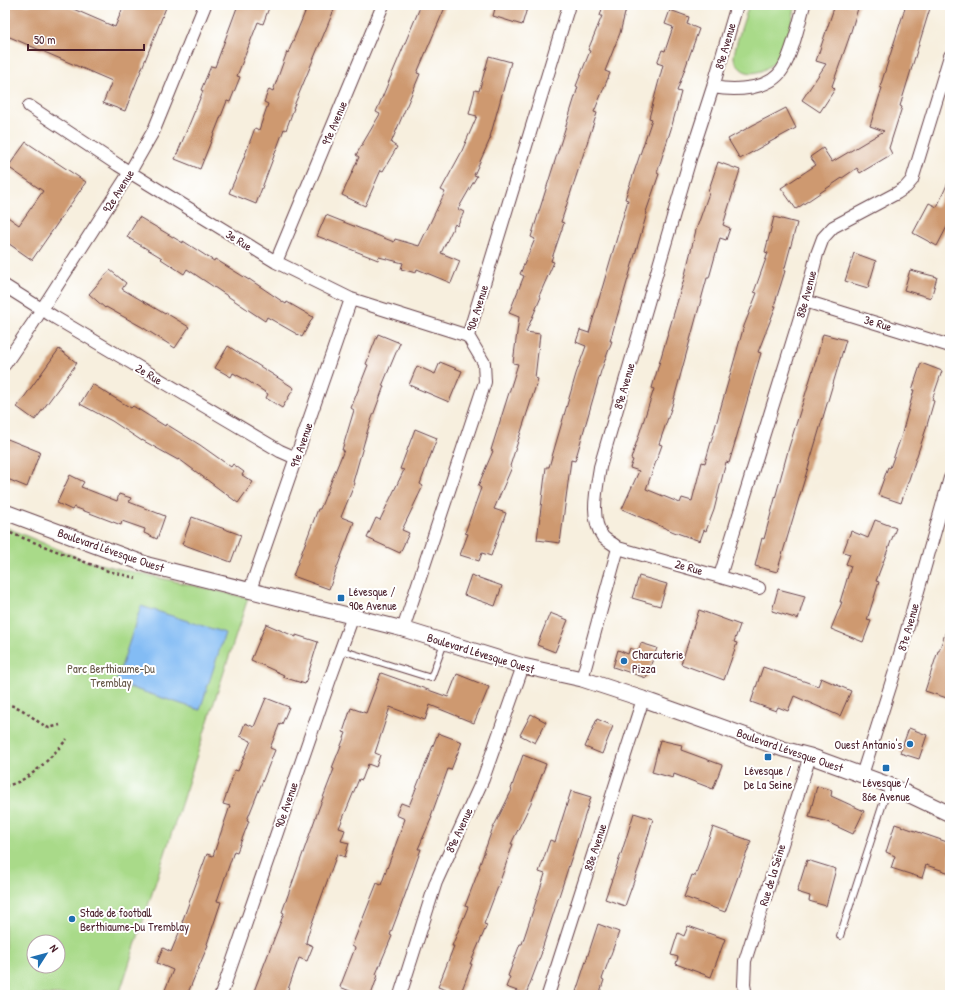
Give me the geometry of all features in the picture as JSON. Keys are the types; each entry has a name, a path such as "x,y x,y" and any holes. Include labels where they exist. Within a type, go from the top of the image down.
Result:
{"street":[{"name":"92e Avenue","path":"5,364 42,310 130,172 154,130 205,5"},
{"name":"91e Avenue","path":"276,262 383,5"},
{"name":"90e Avenue","path":"403,629 485,382 484,362 468,336 569,5"},
{"name":"89e Avenue","path":"618,548 604,538 596,524 597,489 600,467 698,131 714,87 737,5"},
{"name":"89e Avenue","path":"714,87 751,87 759,85 776,76 781,71 788,58 804,5"},
{"name":"88e Avenue","path":"720,576 805,301 817,254 824,238 833,227 897,193 906,187 912,180 950,56"},
{"name":"3e Rue","path":"28,106 130,172 276,262 351,299 468,336"},
{"name":"2e Rue","path":"5,286 42,310 280,451 296,458"},
{"name":"91e Avenue","path":"250,590 351,299"},
{"name":"3e Rue","path":"805,301 950,346"},
{"name":"87e Avenue","path":"862,775 897,665 950,478"},
{"name":"Boulevard Lévesque Ouest","path":"5,512 148,565 403,629 523,666 582,680 643,699 784,749 810,756 889,785 950,814"},
{"name":"2e Rue","path":"618,548 759,588"},
{"path":"582,680 618,548"},
{"name":"90e Avenue","path":"220,995 353,616"},
{"name":"89e Avenue","path":"400,995 436,882 483,779 523,666"},
{"name":"88e Avenue","path":"548,995 643,699"},
{"name":"Rue de la Seine","path":"746,995 744,985 745,962 810,756"}],"lane":[{"path":"341,650 431,678 444,642"},
{"path":"840,936 889,785"}],"path":[{"path":"5,705 11,705 21,709 36,721 49,728 60,725"},
{"path":"5,786 19,782 34,772 67,739"}],"green space":[{"path":"749,5 796,5 788,37 781,54 768,67 750,73 740,68 734,58"},
{"name":"Parc Berthiaume-Du Tremblay","path":"5,527 86,561 248,598 119,995 5,995"}],"water":[{"path":"141,606 225,633 200,710 116,683"}],"building":[{"path":"5,5 64,5 115,27 124,5 167,5 125,111 103,103 112,81 5,35"},
{"path":"238,5 270,5 263,24 258,22 237,76 240,77 230,102 227,101 200,169 175,159 203,91 201,90 211,66 215,67"},
{"path":"308,5 336,5 293,108 286,130 284,129 256,204 229,193 255,128 259,130 268,104 264,102 269,89 273,91 287,52 288,53"},
{"path":"421,5 446,5 417,73 420,74 391,143 397,147 383,171 381,170 365,206 342,195 359,157 356,155 380,114 376,112"},
{"path":"496,5 528,5 522,25 493,16"},
{"path":"603,5 627,5 620,33 605,71 610,73 594,112 597,113 561,222 564,223 551,261 554,262 539,296 541,297 526,332 540,334 535,378 538,379 510,466 512,467 494,509 506,513 491,556 482,553 479,561 460,555 468,534 465,533 481,488 478,486 493,451 491,450 518,364 513,363 519,317 509,313 524,276 520,274 535,239 531,237 578,87 576,86 590,51 588,50 602,16 600,16"},
{"path":"835,5 859,5 832,86 835,89 820,112 802,100 826,64 816,61"},
{"path":"906,5 931,5 900,106 902,107 889,148 892,154 860,173 857,168 796,209 781,188 816,165 810,157 823,148 832,162 884,131 870,126 882,88 880,87"},
{"path":"670,10 689,17 687,24 699,29 677,91 681,92 657,173 659,174 646,212 647,213 610,341 612,341 601,371 575,461 571,460 560,543 537,540 546,467 549,467 576,374 586,346 576,342 580,330 589,333 628,200 625,199 652,119 649,118 663,65 657,63 662,50 665,51 673,27 665,24"},
{"path":"489,56 511,62 491,137 474,175 477,176 458,209 464,212 457,226 455,224 441,253 460,261 451,283 417,269 416,273 401,269 403,263 379,257 378,260 317,236 326,215 394,242 395,239 419,246 445,192 441,190 461,153 477,116 469,114 475,90 479,91"},
{"path":"786,108 796,128 740,159 728,139"},
{"path":"26,142 86,182 32,260 5,241 5,215 19,225 43,191 8,167"},
{"path":"718,162 740,170 723,225 730,228 726,240 720,238 709,278 707,278 672,406 659,444 662,445 646,489 680,503 682,498 692,501 702,462 705,463 744,326 757,293 754,292 768,253 765,252 774,217 797,223 785,271 774,306 776,306 758,352 761,353 729,463 726,462 714,510 706,531 704,530 700,541 674,532 622,509 639,471 630,468 633,460 631,459 654,389 652,388 684,279 696,230"},
{"path":"950,178 950,221 937,246 913,233 929,203 937,207"},
{"path":"139,217 183,243 183,241 214,261 215,259 249,279 286,304 287,302 313,317 302,337 267,317 265,321 187,269 184,274 161,259 162,258 127,237"},
{"path":"854,253 876,261 868,288 845,281"},
{"path":"110,270 126,283 122,289 189,327 175,348 142,327 106,307 105,308 89,294"},
{"path":"910,270 937,277 931,298 904,290"},
{"path":"378,334 400,343 382,386 384,386 368,429 353,482 355,483 341,517 354,522 329,589 293,576 318,509 320,509 344,450 342,450 354,410 351,408 368,365 366,364"},
{"path":"823,334 846,340 777,572 755,566"},
{"path":"228,346 294,388 282,408 266,398 268,394 248,381 233,373 231,377 215,368"},
{"path":"59,349 77,363 35,420 17,407"},
{"path":"440,362 462,371 449,402 409,385 417,366 435,374"},
{"path":"921,363 942,371 932,400 934,401 925,432 901,503 878,495 888,467 890,468 901,437 914,390 912,390"},
{"path":"92,384 131,408 133,406 165,426 166,424 200,445 231,467 233,464 244,472 242,475 253,482 238,503 179,459 178,460 142,441 112,421 80,404"},
{"path":"415,429 437,438 420,484 423,486 402,530 409,533 400,553 367,538 376,518 380,520 404,470 400,469"},
{"path":"5,438 40,452 27,487 5,478"},
{"path":"70,475 84,482 81,487 117,501 119,494 131,498 129,502 165,516 157,539 144,533 145,529 122,521 121,525 74,507 72,510 57,503"},
{"path":"192,517 241,535 231,562 182,544"},
{"path":"875,520 896,528 876,581 879,582 867,620 871,621 863,642 831,629 842,602 840,602 851,566 846,564 850,554 843,552 851,531 868,538"},
{"path":"471,575 502,586 495,606 464,595"},
{"path":"639,576 667,584 660,606 632,598"},
{"path":"778,589 805,596 798,619 772,611"},
{"path":"699,610 740,625 734,642 737,643 724,680 681,664"},
{"path":"550,613 568,620 555,652 537,645"},
{"path":"266,624 296,637 296,635 318,642 305,684 283,677 284,675 251,660"},
{"path":"948,625 950,626 950,699 925,691"},
{"path":"641,643 657,648 646,678 613,667 618,650 628,654 630,648 638,651"},
{"path":"763,667 818,686 821,678 851,691 840,716 794,696 788,711 778,707 776,711 751,702"},
{"path":"381,673 448,697 457,674 489,687 474,723 430,705 425,720 390,707 375,753 380,755 376,767 368,764 362,780 359,779 339,828 345,830 341,841 349,843 345,857 337,854 308,934 306,943 313,946 307,961 299,958 286,995 264,995 254,991 284,913 282,912 334,769 332,768 346,733 343,732 351,708 366,713"},
{"path":"266,698 289,707 282,724 280,723 270,748 275,750 247,820 249,821 237,852 234,851 217,901 221,902 207,944 208,945 187,995 163,995 173,970 157,963 163,948 171,952 183,923 182,922 207,854 213,856 230,806 223,804 235,770 238,771 251,741 240,736 245,723 254,727"},
{"path":"531,714 546,722 535,743 520,735"},
{"path":"597,719 613,726 602,754 585,747"},
{"path":"909,728 927,735 919,759 900,753"},
{"path":"438,733 462,742 451,770 448,769 431,816 432,817 418,849 421,849 390,935 392,936 376,974 378,975 371,995 360,995 340,987 355,948 352,946 377,883 381,885 405,819 396,815 401,803 409,806"},
{"path":"660,740 682,745 681,750 722,765 713,789 674,774 673,778 652,772"},
{"path":"523,755 546,764 531,803 511,844 513,844 484,924 487,925 470,964 472,964 460,995 438,987 454,946 452,946 468,907 465,906 492,830 512,790 511,789"},
{"path":"817,786 832,790 831,796 864,811 853,834 825,821 809,817"},
{"path":"571,791 591,797 542,952 526,994 506,987 510,977 508,976 520,944 522,944 545,874 539,872 550,840 555,842"},
{"path":"634,813 653,819 640,864 625,906 605,899"},
{"path":"895,824 950,843 950,873 926,865 922,878 891,868 895,856 886,852"},
{"path":"713,827 751,841 725,912 684,897 692,875 695,876"},
{"path":"807,860 836,869 826,906 809,901 810,896 797,892"},
{"path":"598,924 619,932 602,979 604,980 599,995 575,995"},
{"path":"688,926 725,939 711,977 676,964 678,957 671,955 678,933 684,936"}],"place":[{"name":"Lévesque / 90e Avenue","path":"341,598"},
{"name":"Charcuterie Pizza","path":"624,661"},
{"name":"Ouest Antanio's","path":"910,744"},
{"name":"Lévesque / De La Seine","path":"768,757"},
{"name":"Lévesque / 86e Avenue","path":"886,768"},
{"name":"Stade de football Berthiaume-Du Tremblay","path":"72,919"}]}
